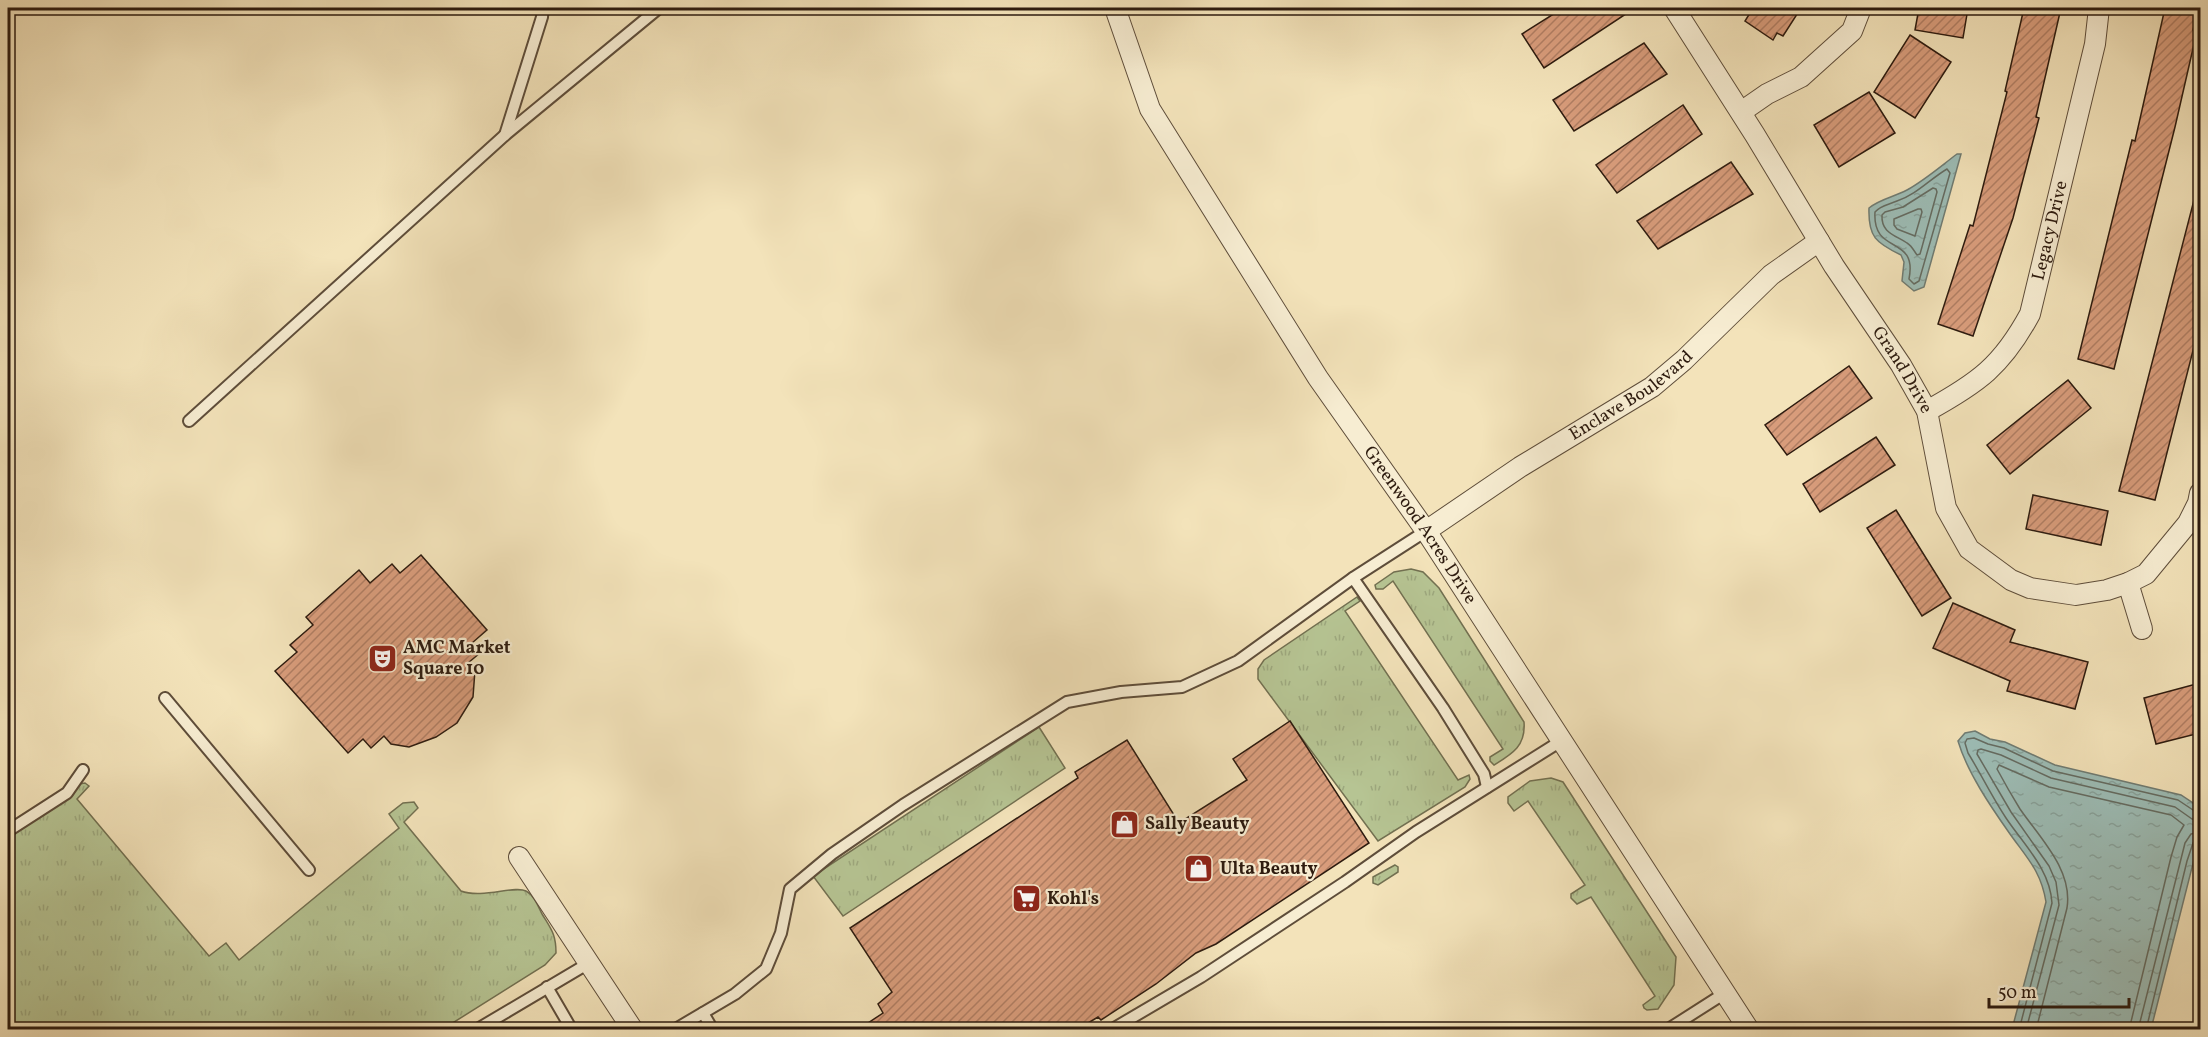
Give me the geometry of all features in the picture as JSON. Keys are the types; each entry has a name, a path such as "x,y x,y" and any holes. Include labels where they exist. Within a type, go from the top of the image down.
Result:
{"street":[{"name":"Greenwood Acres Drive","path":"1116,8 1150,109 1318,378 1426,531 1749,1029"},
{"name":"Grand Drive","path":"1674,8 1819,241 1901,365 1927,411 1947,508 1969,549 2011,580 2030,588 2047,592 2085,594 2128,583 2146,574 2188,523 2198,503 2200,493"},
{"path":"1740,112 1801,76 1852,31 1861,8"},
{"name":"Legacy Drive","path":"1927,411 1986,374 2017,339 2030,314 2095,44 2099,8"},
{"name":"Enclave Boulevard","path":"1426,531 1520,467 1652,387 1684,360 1771,275 1819,241"},
{"path":"2128,583 2142,629"},
{"path":"519,857 633,1029"}],"lane":[{"path":"505,135 543,8"},
{"path":"189,421 505,135 659,8"},
{"path":"674,1029 735,994 766,969 781,933 790,889 832,854 903,805 1067,702 1121,693 1182,687 1238,661 1353,578 1426,531"},
{"path":"1353,578 1443,708 1484,774 1487,787"},
{"path":"165,698 309,870"},
{"path":"1111,1029 1201,977 1416,832 1561,741"},
{"path":"8,831 67,793 83,770"},
{"path":"477,1029 589,963"},
{"path":"547,987 572,1029"},
{"path":"1667,1029 1725,993"},
{"path":"703,1013 713,1029"}],"green space":[{"path":"1411,569 1423,572 1439,588 1524,722 1523,737 1520,743 1512,753 1494,765 1490,757 1503,749 1393,581 1383,589 1376,589 1375,585 1394,572"},
{"path":"1357,597 1360,601 1345,611 1458,780 1469,775 1470,779 1465,787 1378,841 1258,679 1258,669 1264,660"},
{"path":"1039,727 1065,768 843,916 813,876"},
{"path":"1551,778 1563,782 1676,957 1674,985 1658,1009 1644,1008 1643,1005 1655,996 1591,897 1577,904 1571,898 1571,894 1585,885 1528,801 1514,811 1508,803 1508,797 1530,781"},
{"path":"85,783 89,786 77,799 209,956 226,943 239,960 399,828 389,814 403,803 414,802 418,808 404,822 461,891 478,894 526,891 536,901 552,932 556,953 545,965 443,1029 8,1030 8,829 79,784"},
{"path":"1395,865 1398,867 1398,872 1378,885 1373,883 1373,877"}],"water":[{"path":"1957,154 1961,154 1924,287 1914,291 1902,281 1904,262 1901,255 1885,247 1875,238 1870,226 1869,208 1914,186"},
{"path":"1975,731 2055,765 2181,795 2199,807 2200,836 2151,1029 2012,1029 2046,902 2041,882 2032,865 1973,777 1962,753 1958,741 1965,733"}],"building":[{"path":"1563,8 1635,8 1544,68 1522,34"},
{"path":"1753,8 1801,8 1783,36 1777,33 1773,40 1745,21"},
{"path":"1919,8 1968,8 1963,38 1915,30"},
{"path":"2024,8 2061,8 2036,117 2039,118 2013,218 1973,336 1938,324 1970,225 1973,226 2007,92 2005,91"},
{"path":"2165,8 2198,8 2193,30 2197,31 2114,369 2078,359 2132,140 2135,141"},
{"path":"1910,35 1951,62 1915,118 1874,92"},
{"path":"1644,43 1667,74 1574,131 1553,100"},
{"path":"1869,92 1895,133 1839,167 1814,125"},
{"path":"1683,105 1702,134 1617,193 1596,165"},
{"path":"1731,162 1753,194 1658,249 1637,221"},
{"path":"2195,196 2200,197 2200,323 2155,500 2119,491"},
{"path":"1849,366 1872,398 1787,455 1765,425"},
{"path":"2068,380 2091,408 2010,474 1987,445"},
{"path":"1876,437 1895,465 1820,512 1803,484"},
{"path":"2033,495 2108,511 2101,545 2026,529"},
{"path":"1896,510 1951,598 1922,616 1867,528"},
{"name":"AMC Market Square 10","path":"421,555 487,630 472,643 480,653 468,663 475,670 473,697 457,723 436,737 409,747 391,744 384,736 371,748 363,739 348,753 275,671 297,652 290,645 313,625 306,617 359,570 370,583 392,564 400,573"},
{"path":"1953,603 2015,630 2010,642 2088,662 2075,709 2007,691 2010,681 1933,648"},
{"path":"2200,683 2200,733 2156,744 2144,698"},
{"name":"Kohl's","path":"1290,721 1369,843 1216,944 1196,953 1156,984 1101,1020 1098,1017 1078,1029 859,1029 883,1013 878,1004 892,992 850,928 1078,778 1075,772 1127,740 1179,823 1247,780 1233,759"}],"place":[{"name":"AMC Market Square 10","path":"382,658"},
{"name":"Sally Beauty","path":"1124,824"},
{"name":"Ulta Beauty","path":"1199,869"},
{"name":"Kohl's","path":"1026,899"}]}
